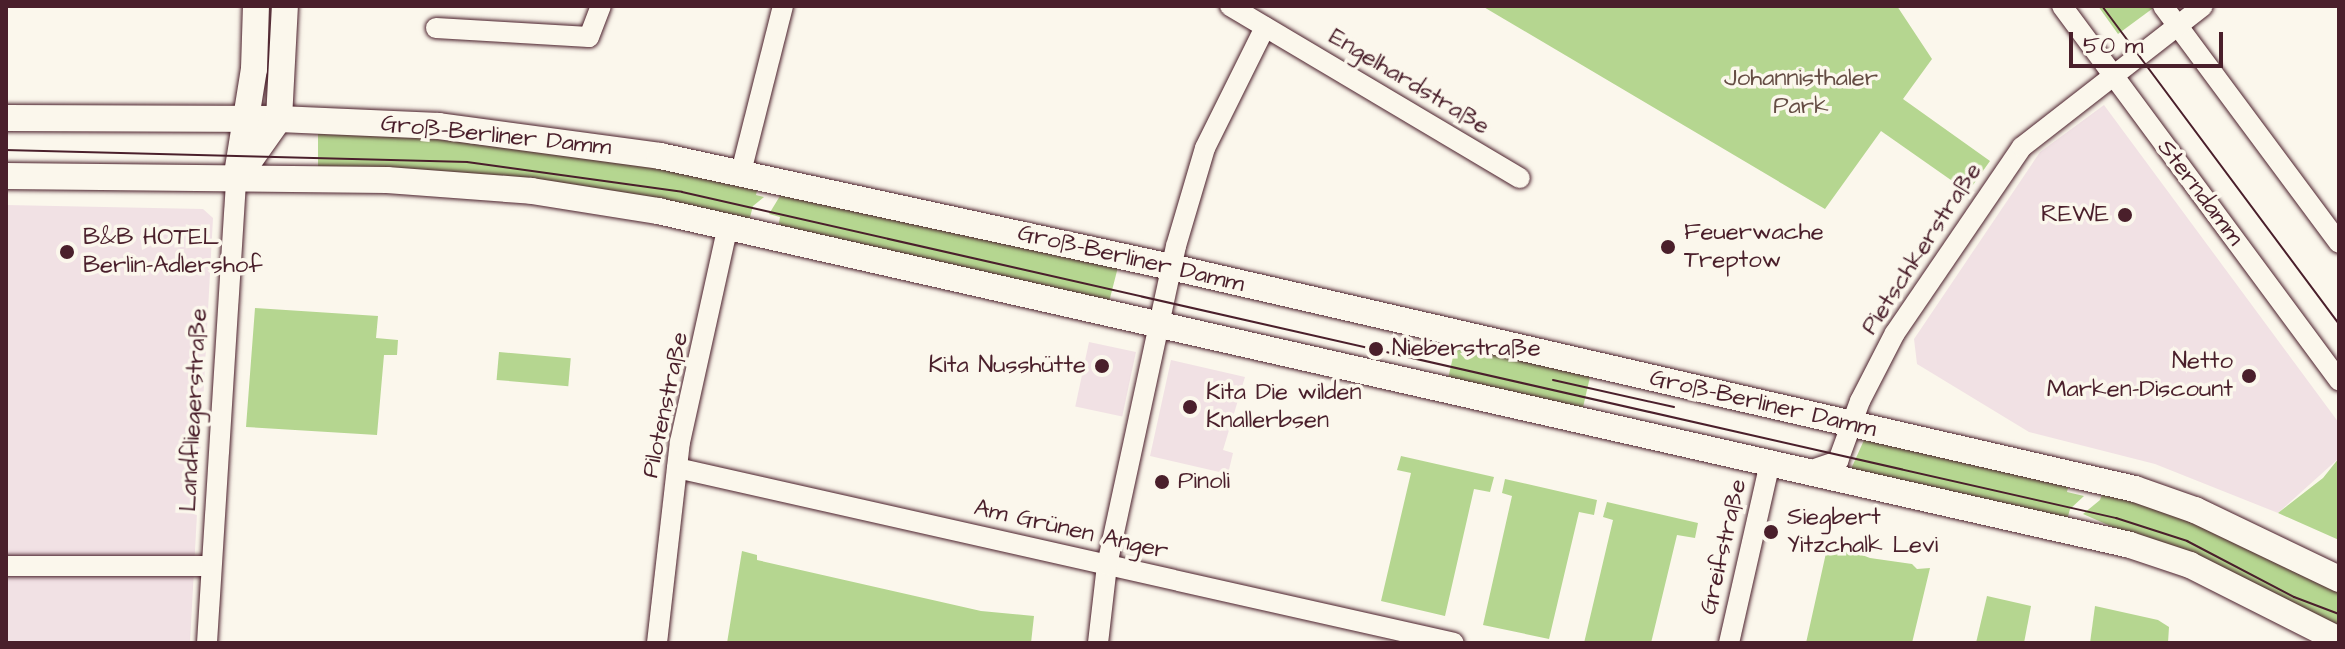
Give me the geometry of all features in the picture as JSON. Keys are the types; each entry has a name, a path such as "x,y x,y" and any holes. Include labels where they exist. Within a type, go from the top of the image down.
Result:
{"main road":[{"path":"236,180 246,119 256,6"},
{"path":"236,180 279,119 285,6"},
{"name":"Groß-Berliner Damm","path":"6,118 279,119 439,126 636,151 1171,267 2135,489 2236,529 2339,579"},
{"path":"6,176 387,180 532,191 728,226 2130,545 2212,578 2339,640"}],"street":[{"path":"436,28 589,37 601,6"},
{"path":"741,172 783,6"},
{"name":"Engelhardstraße","path":"1230,6 1520,178"},
{"name":"Sterndamm","path":"2062,6 2339,381"},
{"path":"2163,6 2339,243"},
{"name":"Pietschkerstraße","path":"1809,471 1838,461 1854,425 1860,401 1895,333 2022,147 2203,6"},
{"path":"1098,643 1107,565 1171,267 1205,148 1265,27"},
{"name":"Landfliegerstraße","path":"207,643 236,180"},
{"name":"Pilotenstraße","path":"657,643 677,468 728,226"},
{"name":"Greifstraße","path":"1729,643 1770,462"},
{"name":"Am Grünen Anger","path":"677,468 1454,643"},
{"path":"6,566 211,566"}],"shaded area":[{"path":"2104,105 2339,423 2339,458 2278,513 2155,464 2029,432 1917,364 1914,339 2040,152"},
{"path":"6,205 203,209 213,218 190,643 6,643"},
{"path":"1089,342 1136,352 1122,417 1075,407"},
{"path":"1171,360 1245,377 1223,450 1233,453 1228,474 1150,456"}],"green space":[{"name":"Johannisthaler Park","path":"1482,6 1897,6 1932,59 1903,99 1990,161 1968,192 1881,131 1825,209"},
{"path":"2098,6 2156,6 2118,34"},
{"path":"318,134 410,137 597,155 758,186 756,195 764,197 753,206 749,221 318,169"},
{"path":"783,191 1118,267 1109,302 778,228 780,217 769,214"},
{"path":"255,308 378,316 376,338 398,340 397,355 384,355 377,435 246,427"},
{"path":"1456,344 1590,375 1582,411 1448,380"},
{"path":"499,352 571,358 568,386 497,380"},
{"path":"1865,438 2069,483 2067,492 2084,496 2070,509 2067,520 1851,469"},
{"path":"1401,456 1494,477 1490,492 1474,489 1445,616 1381,601 1411,473 1397,470"},
{"path":"2339,458 2339,540 2278,513 2323,478"},
{"path":"1505,479 1597,500 1594,515 1579,512 1549,639 1483,625 1512,496 1502,493"},
{"path":"2103,491 2162,506 2339,587 2339,626 2083,514 2100,500"},
{"path":"1607,502 1698,523 1695,538 1677,535 1651,643 1584,643 1613,520 1603,517"},
{"path":"1824,543 1840,551 1841,547 1870,558 1912,564 1917,569 1930,568 1912,643 1806,643 1826,553"},
{"path":"742,551 757,555 757,560 981,611 1034,616 1031,643 727,643"},
{"path":"1987,596 2031,606 2024,643 1976,643"},
{"path":"2095,606 2158,620 2169,627 2168,643 2090,643"}],"tram line":[{"path":"2102,6 2339,324"},
{"path":"6,150 467,162 682,192 2116,518 2187,541 2294,597 2339,614"},
{"path":"1553,380 1674,407"}],"place":[{"name":"REWE","path":"2125,215"},
{"name":"Feuerwache Treptow","path":"1668,247"},
{"name":"B&B HOTEL Berlin-Adlershof","path":"67,252"},
{"name":"Nieberstraße","path":"1376,349"},
{"name":"Kita Nusshütte","path":"1102,366"},
{"name":"Netto Marken-Discount","path":"2249,376"},
{"name":"Kita Die wilden Knallerbsen","path":"1190,407"},
{"name":"Pinoli","path":"1162,482"},
{"name":"Siegbert Yitzchalk Levi","path":"1771,532"}]}
